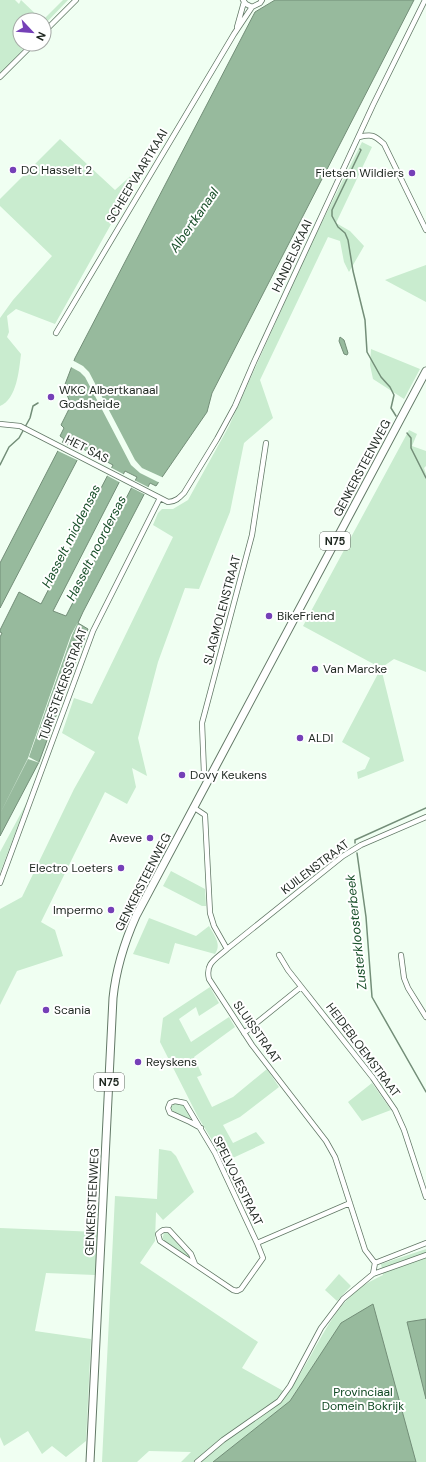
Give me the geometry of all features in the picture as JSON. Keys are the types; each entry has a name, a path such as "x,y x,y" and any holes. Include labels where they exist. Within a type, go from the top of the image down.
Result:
{"main road":[{"name":"GENKERSTEENWEG","path":"90,1462 115,985 124,943 136,916 193,807 426,371"}],"street":[{"path":"52,24 76,0"},
{"path":"243,1 252,7 260,3 262,0"},
{"name":"HANDELSKAAI","path":"160,498 172,502 184,493 226,424 373,105 425,0"},
{"name":"SCHEEPVAARTKAAI","path":"237,30 243,1"},
{"name":"SCHEEPVAARTKAAI","path":"56,333 252,7"},
{"path":"0,77 24,52"},
{"path":"359,137 370,134 384,144 426,230"},
{"name":"HET SAS","path":"1,424 20,426 160,498"},
{"name":"SLAGMOLENSTRAAT","path":"208,780 204,773 202,723 252,535 266,443"},
{"name":"TURFSTEKERSSTRAAT","path":"0,883 93,631 160,498"},
{"path":"193,807 205,815 210,913 214,926 227,949"},
{"name":"KUILENSTRAAT","path":"227,949 343,856 361,845 426,818"},
{"name":"SLUISSTRAAT","path":"227,949 210,964 207,972 209,979 244,1033 326,1141 335,1157 365,1250 375,1263"},
{"name":"HEIDEBLOEMSTRAAT","path":"279,955 288,970 377,1084 395,1110 404,1130 426,1197"},
{"path":"401,955 404,978 408,988 426,1017"},
{"path":"244,1033 301,987"},
{"name":"SPELVOJESTRAAT","path":"196,1264 191,1254 170,1230 162,1230 158,1234 160,1241 233,1290 237,1291 241,1289 263,1258 215,1153 200,1128 185,1103 175,1101 170,1103 168,1108 170,1113 200,1128"},
{"name":"SPELVOJESTRAAT","path":"257,1243 350,1203"},
{"path":"372,1274 375,1263 426,1243"},
{"path":"198,1462 229,1436 278,1401 290,1386 321,1328 332,1311 343,1299 372,1274 426,1255"}],"green space":[{"path":"0,0 15,0 19,4 21,0 34,12 12,12 12,52 21,52 0,74"},
{"path":"63,0 68,0 52,17 51,12"},
{"path":"60,139 115,190 146,162 55,324 16,309 7,316 9,332 7,337 21,354 14,391 6,402 0,406 0,318 13,300 52,256 0,206 0,199"},
{"path":"362,142 372,147 336,223 350,231 364,246 349,272 344,262 340,241 328,237 260,380 273,418 244,443 230,512 199,589 185,588 158,662 138,738 147,776 132,768 136,787 127,804 105,792 41,922 55,930 63,956 17,971 0,1005 0,909 22,897 74,789 95,752 62,733 74,698 92,704 173,537 153,525 158,513 162,509 173,509 188,500 229,426 310,246"},
{"path":"426,265 426,302 385,280"},
{"path":"371,349 420,369 404,399 373,379 370,365"},
{"path":"409,430 417,434 412,446 426,451 426,466 424,468 426,474 426,672 394,659 381,668 303,626"},
{"path":"381,668 404,761 358,779 357,772 365,769 370,758 342,742"},
{"path":"27,802 0,873 0,852"},
{"path":"171,871 205,889 206,906 202,906 163,886"},
{"path":"149,918 196,936 209,926 218,947 215,954 175,943 169,964 133,954"},
{"path":"210,987 219,1003 199,1016 196,1007 179,1019 191,1042 229,1017 235,1027 194,1057 202,1075 197,1077 212,1107 233,1097 267,1069 279,1087 240,1117 223,1125 233,1143 256,1132 265,1143 222,1163 218,1150 198,1117 160,1042 163,1018"},
{"path":"372,1083 391,1110 362,1121 348,1102"},
{"path":"176,1103 184,1104 192,1118 190,1119 174,1113 171,1110 171,1106"},
{"path":"159,1149 171,1151 176,1156 194,1192 163,1220 156,1212 155,1241 140,1263 258,1342 242,1368 287,1393 296,1381 338,1311 348,1299 362,1287 383,1275 381,1264 426,1249 426,1462 181,1462 191,1452 149,1451 137,1462 102,1462 115,1196 157,1199"},
{"path":"0,1228 98,1232 95,1275 46,1273 35,1331 91,1339 86,1441 66,1457 52,1446 42,1454 28,1431 4,1446 0,1437"},
{"path":"164,1233 168,1233 189,1255 188,1257 162,1240"},
{"path":"339,1274 351,1286 337,1301 325,1290"}],"water":[{"name":"Albertkanaal","path":"275,0 414,0 212,393 207,412 156,486 150,483 83,612 78,623 88,629 39,762 0,836 0,637 2,633 0,630 19,592 41,604 113,465 83,449 0,608 0,563 64,439 60,436 64,428 61,425 71,405 64,387 75,358 255,12","holes":["125,471 137,477 66,616 53,611"]},
{"path":"340,337 344,340 348,353 347,355 344,354 339,341"},
{"name":"Provinciaal Domein Bokrijk","path":"373,1304 416,1462 213,1462 290,1401 341,1323"},
{"path":"426,1319 426,1399 407,1322"}],"pier":[{"path":"72,360 83,366 89,372 135,460 142,468 164,478 160,483 140,473 131,465 85,377 80,372 69,366"},
{"path":"61,442 83,453 79,461 56,450"},
{"path":"110,467 125,475 121,483 106,475"},
{"path":"134,480 150,488 146,495 130,487"},
{"path":"78,622 72,635 29,757 40,763 28,759 0,814 28,758 71,635"}],"waterway":[{"name":"Zusterkloosterbeek","path":"360,149 361,150 332,210 332,216 338,227 345,233 348,240 353,271 365,320 367,352 381,377 390,387 394,395 391,408 396,416"},
{"path":"0,465 9,447 19,438 30,418 33,406 38,403"},
{"name":"Zusterkloosterbeek","path":"407,433 411,438 411,448 426,478"},
{"name":"Zusterkloosterbeek","path":"355,843 355,840 426,808"},
{"name":"Zusterkloosterbeek","path":"357,853 366,917 372,997 426,1092"}],"place":[{"name":"DC Hasselt 2","path":"13,170"},
{"name":"Fietsen Wildiers","path":"412,173"},
{"name":"WKC Albertkanaal Godsheide","path":"51,397"},
{"name":"BikeFriend","path":"269,616"},
{"name":"Van Marcke","path":"315,669"},
{"name":"ALDI","path":"300,738"},
{"name":"Dovy Keukens","path":"182,775"},
{"name":"Aveve","path":"150,838"},
{"name":"Electro Loeters","path":"121,868"},
{"name":"Impermo","path":"111,910"},
{"name":"Scania","path":"46,1010"},
{"name":"Reyskens","path":"138,1062"}],"water label":[{"name":"Hasselt middensas","path":"71,536"},
{"name":"Hasselt noordersas","path":"96,548"}]}
